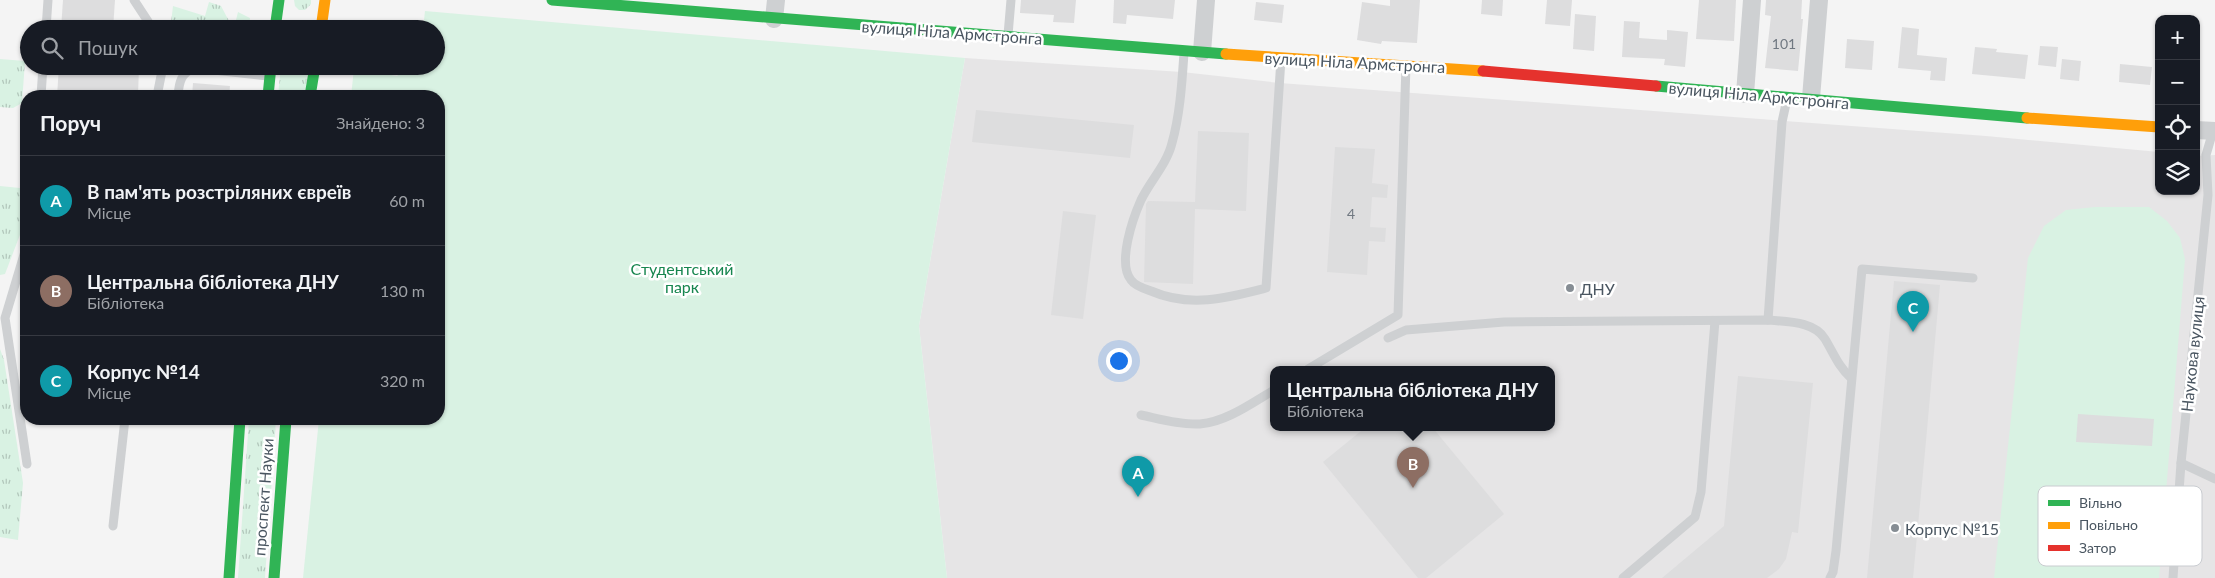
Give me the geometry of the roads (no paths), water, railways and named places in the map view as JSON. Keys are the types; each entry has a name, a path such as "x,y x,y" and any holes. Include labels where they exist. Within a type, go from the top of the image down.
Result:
{"street":[{"path":"276,20 279,0"},
{"path":"322,20 325,0"},
{"name":"вулиця Ніла Армстронга","path":"552,0 1281,58 1406,64 1745,94 1811,98 1987,116 2155,127"},
{"path":"774,19 776,0"},
{"path":"1202,52 1206,0"},
{"path":"1745,94 1752,0"},
{"path":"1811,98 1819,0"},
{"path":"268,90 270,75"},
{"path":"311,90 314,75"},
{"name":"проспект Науки","path":"229,578 240,425"},
{"name":"проспект Науки","path":"274,578 286,425"}],"lane":[{"path":"47,20 48,0"},
{"path":"134,0 147,20"},
{"path":"1008,35 1011,0"},
{"path":"1184,50 1172,144 1134,219 1126,257 1127,272 1131,281 1166,298 1222,300 1266,288 1281,58"},
{"path":"1313,366 1398,314 1406,64"},
{"path":"41,90 42,75"},
{"path":"158,90 161,75"},
{"path":"178,90 179,80 183,75"},
{"path":"1768,320 1782,122 1787,97"},
{"name":"Наукова вулиця","path":"2179,486 2208,195 2206,155 2208,131"},
{"path":"2,319 20,266"},
{"path":"1830,578 1836,551 1862,270 1973,278"},
{"path":"0,305 20,419"},
{"path":"1388,338 1406,330 1504,322 1768,320 1800,324 1815,329 1824,338 1838,366 1851,378"},
{"path":"1623,578 1695,516 1701,492 1715,321"},
{"path":"1141,415 1174,422 1200,424 1222,418 1270,392"},
{"path":"21,425 28,464"},
{"path":"113,526 125,425"},
{"path":"2181,463 2215,479"}],"place":[{"name":"ДНУ","path":"1570,288"},
{"name":"Корпус №14","path":"1913,332"},
{"name":"Центральна бібліотека ДНУ","path":"1413,488"},
{"name":"В пам'ять розстріляних євреїв","path":"1138,497"},
{"name":"Корпус №15","path":"1895,528"}],"park label":[{"name":"Студентський парк","path":"682,277"}]}
